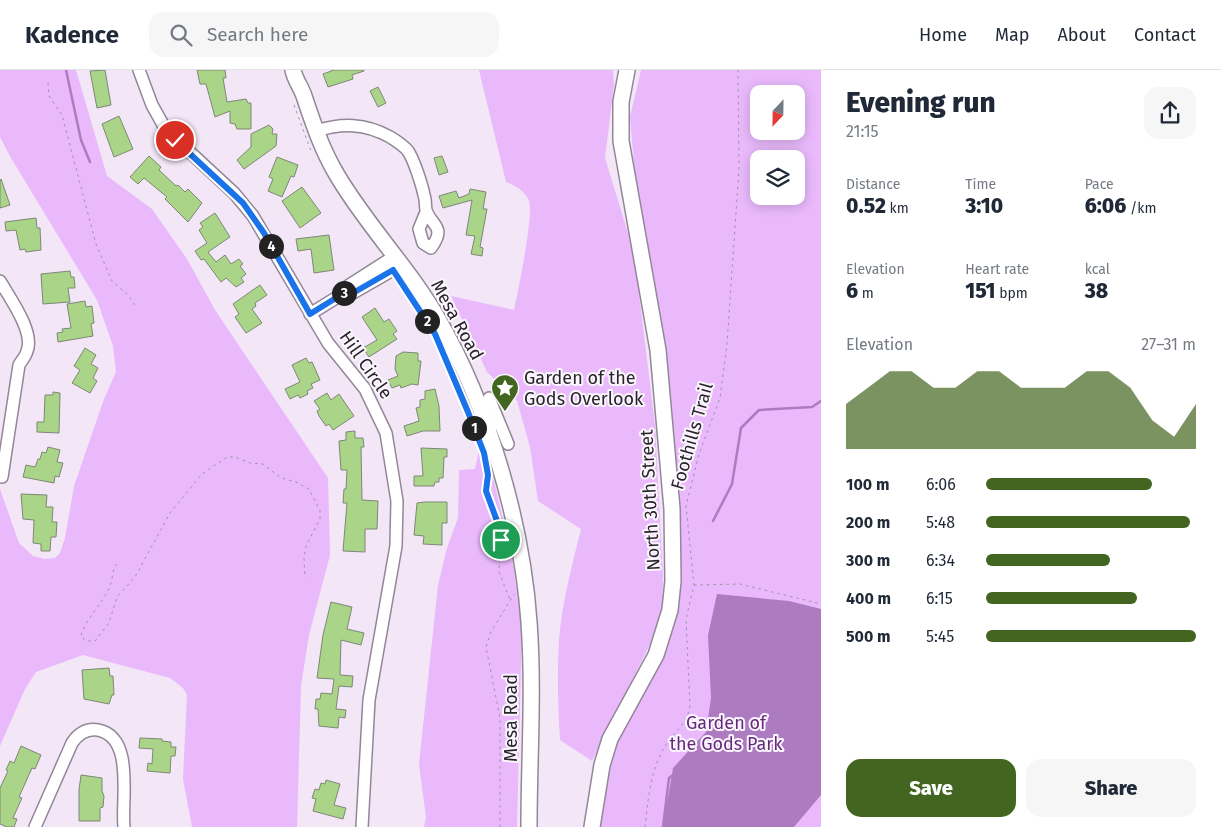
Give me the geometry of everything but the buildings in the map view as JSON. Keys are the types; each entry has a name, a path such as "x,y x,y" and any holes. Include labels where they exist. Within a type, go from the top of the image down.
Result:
{"main road":[{"name":"Mesa Road","path":"293,70 298,95 326,155 348,193 423,294 453,346 492,424 510,500 527,601 530,638 529,827"},
{"name":"Mesa Road","path":"298,95 302,70"},
{"name":"North 30th Street","path":"592,827 602,765 610,739 656,655 670,610 673,582 673,516 658,350 650,292 629,194 621,141 621,102 627,70"}],"street":[{"name":"Hill Circle","path":"139,70 152,105 166,130 243,203 264,233 310,314 336,354 365,389 380,416 389,447 396,501 394,563 369,700 362,827"},
{"path":"316,131 333,126 360,126 374,128 394,140 408,151 424,194 426,212"},
{"path":"310,314 344,293 353,293 370,278 393,270 400,261"},
{"path":"0,280 24,323 27,332 28,349 19,365 2,477"},
{"path":"489,398 492,424 508,444"},
{"path":"35,827 72,743 80,733 94,729 107,734 115,742 123,760 124,827"}],"path":[{"name":"Foothills Trail","path":"646,827 648,795 656,762 666,745 682,728 688,717 690,706 686,618 694,585 686,506 699,454 720,398 728,344 739,169 738,70"},
{"path":"48,83 49,96 62,115 96,244 112,281 128,295 135,305"},
{"path":"298,95 296,115 312,153"},
{"path":"455,379 468,412"},
{"path":"117,564 113,569 107,591 84,627 81,635 85,641 94,642 109,623 116,597 135,577 170,513 197,480 216,462 227,457 235,457 250,463 263,464 281,478 296,482 309,489 320,510 320,519 306,546 304,578"},
{"path":"486,461 488,475 486,491 501,532 499,572 510,600 491,632 486,647 500,718 500,827"},
{"path":"694,585 740,584 821,604"}],"green space":[{"path":"0,70 76,70 107,176 152,209 187,259 215,310 328,478 330,555 309,635 301,686 297,827 192,827 183,779 187,695 183,688 170,678 83,655 36,672 25,689 0,746 0,489 19,543 33,556 45,559 55,558 60,553 65,538 74,486 104,399 116,372 113,346 97,300 0,137"},
{"path":"479,70 613,70 614,85 605,158 634,253 655,425 663,575 662,620 592,761 560,740 559,728 558,665 560,626 581,529 538,501 530,447 517,401 487,372 451,296 514,310 528,236 529,201 519,189 506,182"},
{"name":"Garden of the Gods Park","path":"641,70 821,70 821,827 598,827 613,744 667,648 679,594 680,545 673,434 654,282 636,188 630,117"},
{"path":"479,450 494,481 512,559 522,626 517,827 424,827 426,817 419,764 438,585 447,548 458,518 459,470 475,469"}],"shaded area":[{"path":"717,594 789,601 821,609 821,795 794,827 663,827 673,768 706,732 711,698 708,635"}],"waterway":[{"path":"66,70 81,140 90,162"},
{"path":"713,521 732,484 741,428 759,410 812,407 821,401"},
{"path":"663,827 669,778 673,775"}],"place":[{"name":"Garden of the Gods Overlook","path":"505,412"}],"route":[{"path":"175,140 243,203 264,233 310,314 344,293 353,293 393,270 399,277 435,334 484,453 488,475 486,491 498,520 501,540"}]}
